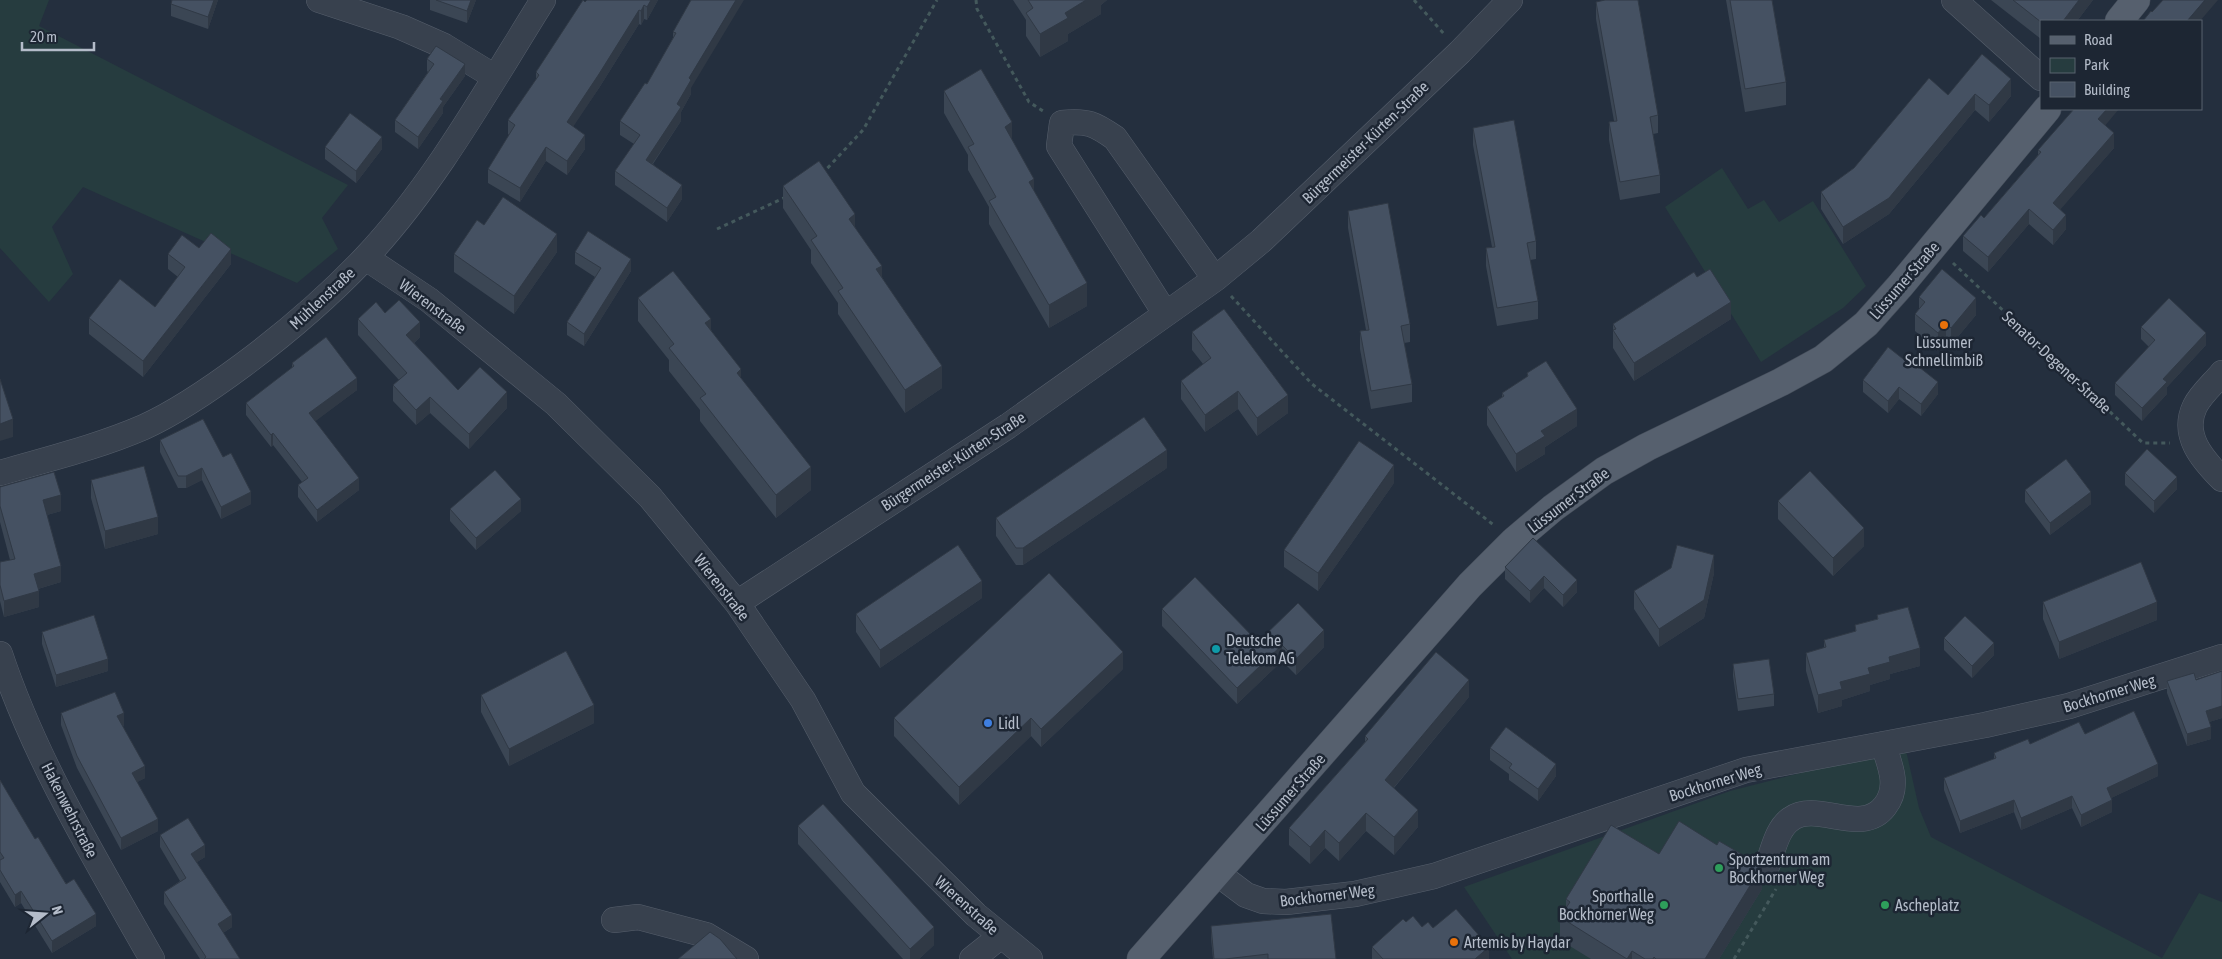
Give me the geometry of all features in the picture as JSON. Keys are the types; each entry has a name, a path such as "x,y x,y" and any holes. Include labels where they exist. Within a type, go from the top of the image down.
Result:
{"main road":[{"path":"2120,20 2136,0"},
{"name":"Lüssumer Straße","path":"1141,959 1218,874 1470,585 1514,541 1553,508 1604,471 1647,447 1781,382 1823,359 1866,324 1935,245 2046,110"}],"street":[{"path":"319,0 400,27 444,46 495,77"},
{"name":"Mühlenstraße","path":"0,473 86,449 144,427 204,394 278,339 366,258 413,200 466,124 543,0"},
{"name":"Bürgermeister-Kürten-Straße","path":"737,603 1008,426 1112,354 1165,313 1215,279 1261,241 1460,52 1510,0"},
{"path":"1954,0 2040,77"},
{"path":"1165,313 1059,146 1062,122 1082,121 1098,126 1115,138 1215,279"},
{"name":"Wierenstraße","path":"366,258 429,300 556,404 650,498 737,603 804,700 853,793 969,908 1030,959"},
{"path":"2222,373 2195,404 2189,424 2194,443 2202,460 2222,479"},
{"name":"Hakenwehrstraße","path":"0,654 7,677 60,797 152,959"},
{"name":"Bockhorner Weg","path":"1218,874 1246,895 1263,901 1286,902 1354,894 1434,876 1746,770 2069,706 2222,657"},
{"path":"1767,866 1783,826 1793,817 1807,813 1855,819 1879,813 1889,801 1893,790 1893,774 1883,744"},
{"path":"614,920 638,917 706,934 746,959"},
{"path":"972,959 1001,936"}],"path":[{"path":"819,176 862,130 937,0"},
{"path":"976,0 977,10 1029,102 1062,122"},
{"path":"1414,0 1460,52"},
{"path":"717,229 788,196"},
{"name":"Senator-Degener-Straße","path":"1935,245 2143,443 2194,443"},
{"path":"1215,279 1312,384 1514,541"},
{"path":"1734,959 1776,890 1767,866"}],"green space":[{"path":"0,0 49,0 39,26 348,185 322,218 338,249 297,283 83,187 52,227 73,274 49,302 0,248"},
{"path":"1722,168 1748,209 1764,200 1779,222 1813,201 1866,286 1843,308 1761,362 1665,207"},
{"name":"Sportzentrum am Bockhorner Weg","path":"1905,746 1919,808 1931,837 2162,958 2199,893 2222,902 2222,959 1512,959 1464,887 1730,791"}],"building":[{"path":"172,0 214,0 208,17 171,4"},
{"path":"436,0 471,0 467,11"},
{"path":"583,0 585,2 587,0 651,0 647,7 644,5 641,11 639,10 567,122 585,135 567,161 546,147 520,188 488,169 515,125 508,120 539,75 536,72"},
{"path":"691,0 736,0 689,78 691,80 677,104 681,107 646,160 682,185 667,208 615,171 640,135 620,121 645,83 647,84 676,33 673,32"},
{"path":"1028,0 1086,0 1065,13 1068,18 1040,34 1026,13 1033,8"},
{"path":"1605,0 1638,0 1658,115 1650,117 1660,175 1620,182 1609,122 1617,121 1596,2"},
{"path":"1730,0 1772,0 1786,82 1745,89"},
{"path":"2013,0 2079,0 2064,20 2040,21"},
{"path":"2163,0 2205,0 2188,20 2144,20"},
{"path":"436,46 465,64 440,99 443,101 418,137 395,120 434,64 427,59"},
{"path":"1982,54 2011,79 1989,105 1975,94 1889,198 1843,227 1821,192 1854,168 1929,78 1948,95"},
{"path":"981,69 1012,122 1005,127 1034,179 1029,182 1087,283 1049,305 989,201 996,197 968,147 974,144 944,91"},
{"path":"2073,110 2106,110 2098,119 2114,133 2053,203 2066,215 2053,230 2029,209 1988,257 1963,236 1981,215 1984,218 2041,152 2038,150"},
{"path":"350,113 382,137 356,171 325,147"},
{"path":"1514,120 1536,241 1527,243 1538,301 1497,308 1486,248 1495,247 1473,128"},
{"path":"819,161 855,214 849,219 882,266 876,269 942,366 905,390 838,291 843,288 811,240 817,236 783,186"},
{"path":"503,197 557,234 514,296 454,254 477,220 484,225"},
{"path":"1388,203 1410,324 1401,326 1412,384 1371,391 1360,331 1369,330 1348,211"},
{"path":"588,231 631,259 584,334 567,322 601,268 575,252"},
{"path":"211,233 231,249 143,361 89,318 120,279 155,307 185,267 168,254 182,235 199,248"},
{"path":"1710,269 1731,302 1634,363 1613,330 1616,329 1613,324 1694,272 1697,277"},
{"path":"1942,269 1976,298 1951,328 1946,323 1938,333 1915,314 1925,302 1919,297"},
{"path":"673,271 711,319 705,323 741,369 737,373 811,467 776,495 700,398 706,394 669,348 674,344 638,298"},
{"path":"2169,298 2206,333 2163,379 2167,382 2142,408 2115,383 2155,340 2141,327"},
{"path":"399,300 420,322 406,335 458,390 480,367 507,392 469,434 430,397 416,410 393,385 407,373 358,319 376,302 385,313"},
{"path":"1224,309 1288,395 1257,418 1238,391 1205,415 1181,381 1211,358 1192,332"},
{"path":"326,337 357,378 309,413 359,478 317,510 298,485 308,478 273,433 271,435 246,403 294,366 292,363"},
{"path":"1888,347 1912,366 1914,363 1938,382 1921,404 1899,387 1888,401 1863,380"},
{"path":"1546,361 1577,409 1541,431 1545,436 1516,454 1487,407 1504,396 1502,393 1528,376 1527,373"},
{"path":"0,379 13,419 0,424"},
{"path":"1144,417 1167,450 1023,548 1016,548 996,518"},
{"path":"203,419 223,457 231,453 251,492 221,507 202,468 186,476 178,476 160,440"},
{"path":"1359,441 1394,465 1318,573 1284,550"},
{"path":"2147,449 2177,477 2154,501 2125,473"},
{"path":"2066,459 2091,492 2050,523 2025,490"},
{"path":"144,466 158,517 105,531 91,480"},
{"path":"495,470 521,499 476,538 450,509"},
{"path":"1810,471 1864,528 1833,558 1778,501"},
{"path":"54,472 61,495 43,500 61,566 34,574 39,591 4,601 0,585 0,562 15,559 0,506 0,487"},
{"path":"1533,538 1577,580 1563,595 1544,576 1530,591 1505,567"},
{"path":"958,545 982,581 880,650 856,614"},
{"path":"1677,545 1714,555 1704,600 1659,629 1634,591 1671,568"},
{"path":"2141,562 2157,602 2059,642 2043,602"},
{"path":"1049,573 1123,652 1041,729 1031,718 959,787 894,718"},
{"path":"1195,577 1258,642 1298,603 1324,630 1296,659 1282,645 1237,688 1162,609"},
{"path":"1908,607 1920,648 1889,657 1890,662 1868,668 1870,674 1840,682 1842,689 1818,695 1806,653 1826,647 1824,640 1856,631 1855,625 1878,619 1877,615"},
{"path":"94,615 108,659 56,675 42,632"},
{"path":"1965,616 1994,643 1972,666 1944,638"},
{"path":"566,651 594,705 509,749 481,695"},
{"path":"1436,652 1469,680 1385,780 1418,810 1394,837 1366,813 1339,843 1325,830 1310,847 1289,828 1368,739 1365,736"},
{"path":"1769,659 1774,694 1738,699 1733,664"},
{"path":"2222,671 2222,706 2206,711 2211,727 2187,734 2167,681 2194,673 2196,680"},
{"path":"115,692 124,713 117,716 145,766 132,773 158,819 121,838 77,756 61,713"},
{"path":"2134,711 2158,764 2107,788 2112,800 2081,815 2072,796 2021,818 2014,800 1960,821 1944,778 1996,758 1994,753 2028,739 2030,744 2079,722 2085,734"},
{"path":"1506,727 1556,764 1538,789 1509,768 1512,764 1490,748"},
{"path":"0,780 35,839 38,837 66,884 74,879 96,914 52,941 21,891 15,895 0,870 0,860 4,858 0,852"},
{"path":"823,804 934,927 910,949 798,826"},
{"path":"188,818 205,845 191,854 232,915 218,924 240,959 204,959 206,957 164,892 186,878 160,835"},
{"name":"Sporthalle Bockhorner Weg","path":"1679,821 1717,845 1719,841 1762,866 1705,959 1656,959 1654,957 1653,959 1645,959 1632,951 1627,959 1560,917 1570,902 1566,899 1611,825 1659,854"},
{"path":"1456,909 1489,947 1475,959 1383,959 1372,947 1403,919 1406,922 1413,916 1422,927 1428,922 1433,928"},
{"path":"1331,914 1336,959 1268,959 1268,954 1214,959 1211,926"},
{"path":"710,932 720,939 737,959 678,959"}],"place":[{"name":"Lüssumer Schnellimbiß","path":"1944,325"},
{"name":"Deutsche Telekom AG","path":"1216,649"},
{"name":"Lidl","path":"988,723"},
{"name":"Sportzentrum am Bockhorner Weg","path":"1719,868"},
{"name":"Sporthalle Bockhorner Weg","path":"1664,905"},
{"name":"Ascheplatz","path":"1885,905"},
{"name":"Artemis by Haydar","path":"1454,942"}]}
